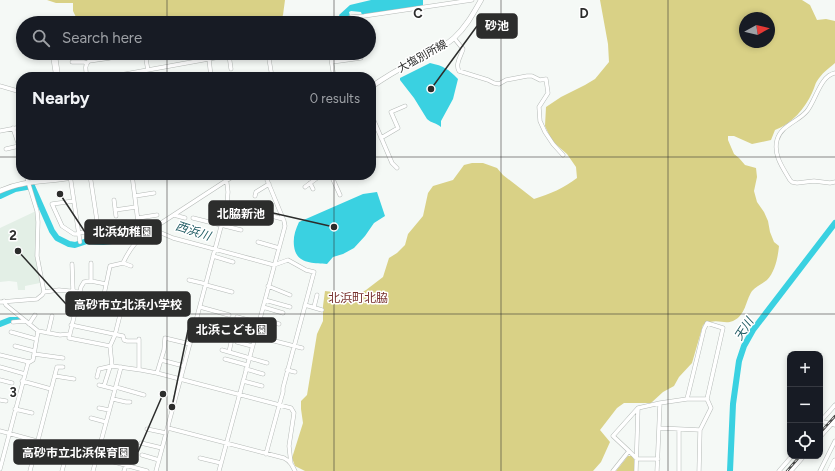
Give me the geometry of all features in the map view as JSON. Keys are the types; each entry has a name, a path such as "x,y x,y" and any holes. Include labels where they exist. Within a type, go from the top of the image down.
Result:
{"highway":[{"path":"830,471 835,461"}],"main road":[{"name":"大塩別所線","path":"376,84 395,71 445,45 454,38 471,18 481,0"},
{"path":"0,191 10,186 47,180"}],"street":[{"path":"364,16 472,0"},
{"path":"454,38 463,49 457,64 459,71 499,84 506,80 527,76 532,76 540,80 546,79 548,93 540,106 540,121 553,144 563,155"},
{"path":"54,60 55,72"},
{"path":"56,60 58,72"},
{"path":"72,62 86,63 96,60"},
{"path":"147,60 148,70"},
{"path":"137,72 203,60"},
{"path":"209,60 210,72"},
{"path":"230,60 231,69"},
{"path":"269,60 271,72"},
{"path":"333,72 332,62 346,60"},
{"path":"86,63 86,72"},
{"path":"835,72 830,74 825,79 806,112 783,130 777,140 776,146 778,158 792,182 835,182"},
{"path":"0,86 16,91"},
{"path":"382,138 398,128 391,112 405,106"},
{"path":"376,125 392,163 397,168"},
{"path":"13,128 16,137"},
{"path":"0,132 16,128"},
{"path":"6,149 16,147"},
{"path":"28,180 37,211 37,256 44,292"},
{"path":"71,180 80,242"},
{"path":"74,201 52,203 62,226 74,234 98,232 91,180"},
{"path":"133,180 140,238"},
{"path":"123,263 128,252 140,238 152,228 226,180 228,192 227,204 156,471"},
{"path":"219,471 285,226 268,180"},
{"path":"304,187 313,180"},
{"path":"333,180 340,195"},
{"path":"310,182 313,189"},
{"path":"255,196 256,192 269,184"},
{"path":"135,196 154,193"},
{"path":"114,200 116,216"},
{"path":"115,210 136,207"},
{"path":"174,214 185,218"},
{"path":"264,214 283,219"},
{"path":"138,218 157,215"},
{"path":"193,218 241,230"},
{"path":"110,231 139,227"},
{"path":"152,228 172,238 274,265 288,260 306,270 314,272 287,370 283,388 284,392 266,454"},
{"path":"145,234 151,238 152,242"},
{"path":"258,242 279,248"},
{"path":"213,256 233,262"},
{"path":"91,263 91,281"},
{"path":"131,266 123,263 110,266 102,304 121,310 143,311"},
{"path":"72,264 74,291"},
{"path":"189,280 232,292"},
{"path":"106,284 91,281 84,282 80,287 69,338 110,346"},
{"path":"268,286 290,295"},
{"path":"2,302 37,299 44,292 59,290 79,292"},
{"path":"314,307 317,295"},
{"path":"265,300 290,307"},
{"path":"2,302 38,331 60,335 70,334"},
{"path":"305,305 322,310"},
{"path":"200,307 229,315"},
{"path":"263,307 283,313"},
{"path":"104,386 111,366 110,346 115,335 121,310"},
{"path":"29,324 35,315"},
{"path":"48,333 52,316"},
{"path":"237,317 279,324"},
{"path":"196,319 224,326"},
{"path":"13,322 26,321"},
{"path":"687,399 700,343 707,323 723,328 707,399 711,408 700,430 699,471"},
{"path":"71,325 123,336 124,341 139,340 139,370"},
{"path":"0,469 22,381 28,363 33,360 38,331"},
{"path":"11,332 36,339"},
{"path":"255,336 302,348"},
{"path":"156,373 164,350 165,338 190,344"},
{"path":"237,342 252,346"},
{"path":"229,352 231,343"},
{"path":"16,346 34,353 63,358"},
{"path":"222,350 267,363"},
{"path":"0,355 29,362"},
{"path":"225,359 263,374"},
{"path":"161,360 184,366"},
{"path":"97,377 99,368 111,366 121,367 156,373 291,408 294,413 289,446 291,464"},
{"path":"0,367 25,374"},
{"path":"30,471 57,367 63,367"},
{"path":"93,471 121,367"},
{"path":"287,370 295,372"},
{"path":"55,376 74,379"},
{"path":"0,380 7,380 12,383"},
{"path":"22,381 51,388"},
{"path":"243,381 262,386"},
{"path":"99,385 144,395"},
{"path":"112,399 130,402"},
{"path":"658,459 636,458 613,436 638,408 687,399 707,399"},
{"path":"0,400 6,402"},
{"path":"657,471 660,403"},
{"path":"823,419 835,405"},
{"path":"100,408 109,410"},
{"path":"636,471 638,408"},
{"path":"16,409 32,413"},
{"path":"91,418 106,422"},
{"path":"823,434 835,420"},
{"path":"823,422 833,424"},
{"path":"168,428 284,458 288,460 295,471"},
{"path":"659,428 700,430"},
{"path":"147,429 166,434"},
{"path":"679,429 679,471"},
{"path":"0,431 147,471"},
{"path":"820,471 835,442"},
{"path":"141,443 162,448"},
{"path":"62,471 68,449"},
{"path":"613,471 629,451"},
{"path":"144,455 159,460"},
{"path":"200,458 221,463"},
{"path":"779,471 789,459"},
{"path":"791,471 801,459"},
{"path":"124,471 126,465"}],"shaded area":[{"path":"47,0 285,0 282,16 76,16 73,11 73,3 56,3"},
{"path":"600,0 802,0 810,5 817,20 826,19 835,21 835,63 825,71 816,82 809,99 802,110 787,124 775,130 771,140 752,144 734,136 728,136 728,140 734,154 745,165 756,168 757,177 754,191 757,202 768,221 774,242 779,246 776,264 770,277 752,291 743,312 733,321 716,321 703,325 692,363 679,377 674,386 663,392 651,403 624,403 617,408 600,430 610,442 601,462 593,471 305,471 295,466 292,458 303,423 301,401 307,395 317,334 323,321 325,291 333,292 340,302 354,297 383,277 389,258 405,245 408,234 423,216 428,193 433,186 453,180 464,165 483,163 497,168 503,175 534,199 557,190 577,178 576,167 567,154 552,141 545,126 546,107 561,97 595,79 609,62 608,44"},
{"path":"36,211 37,223 35,256 40,283 25,286 25,290 18,290 17,282 0,282 0,228"},
{"path":"628,456 632,456 634,460 634,471 616,471"}],"water":[{"path":"371,0 423,0 423,6 362,15 361,12 351,11 349,12 350,16 340,16 350,5"},
{"path":"430,63 446,68 458,79 453,99 441,121 441,127 427,119 414,98 400,80 400,78"},
{"path":"377,192 385,216 374,223 354,248 333,257 327,264 311,263 298,256 295,252 294,240 295,231 299,222 363,194"}],"waterway":[{"name":"西浜川","path":"0,196 15,189 32,186 52,231 57,238 69,244 75,245 87,241 103,242 138,238 143,234"},
{"name":"天川","path":"730,471 733,404 739,361 744,346 753,330 835,223"},
{"path":"0,324 10,320 21,320"}],"railway":[{"path":"823,430 835,416"},
{"path":"787,471 797,459"}],"place":[{"name":"砂池","path":"431,89"},
{"name":"北浜幼稚園","path":"60,194"},
{"name":"北脇新池","path":"334,227"},
{"name":"高砂市立北浜小学校","path":"18,251"},
{"name":"高砂市立北浜保育園","path":"163,394"},
{"name":"北浜こども園","path":"172,407"}],"district":[{"name":"北浜町北脇","path":"358,298"}]}
